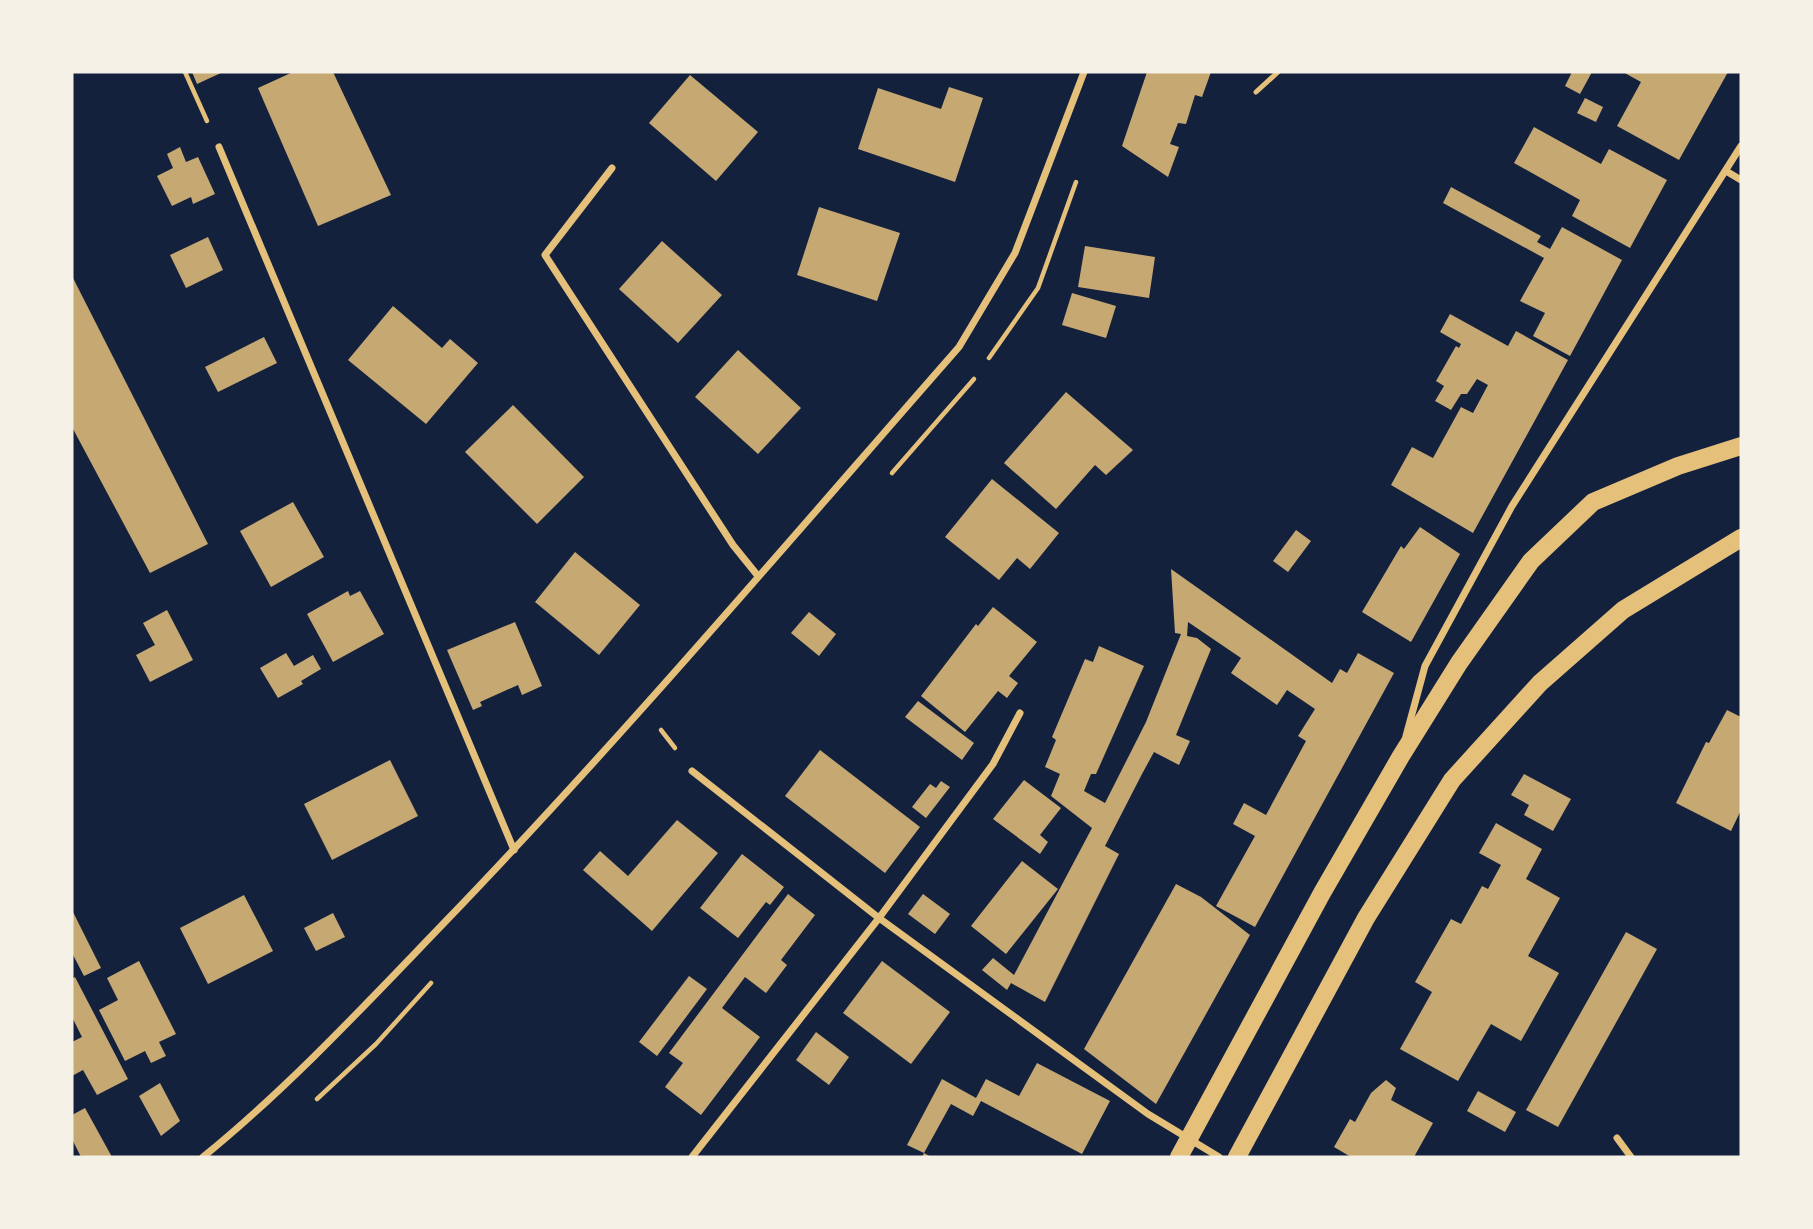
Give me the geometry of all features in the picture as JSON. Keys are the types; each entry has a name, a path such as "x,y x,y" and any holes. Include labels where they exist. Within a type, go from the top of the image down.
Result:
{"main road":[{"path":"1179,1157 1322,893 1401,756 1459,663 1531,561 1593,502 1678,466 1741,446"},
{"path":"1237,1157 1366,918 1452,779 1540,683 1623,610 1741,538"}],"street":[{"path":"203,1157 238,1129 371,998 514,850 959,347 1015,253 1084,72"},
{"path":"1401,756 1425,666 1512,506 1741,146"},
{"path":"219,147 514,850"},
{"path":"612,168 545,255 733,545 758,576"},
{"path":"1726,172 1741,180"},
{"path":"692,1157 879,918 993,764 1020,713"},
{"path":"692,771 879,918 1147,1114 1219,1157"},
{"path":"1618,1138 1631,1157"}],"lane":[{"path":"1256,92 1278,72"}],"path":[{"path":"185,72 219,147"}],"building":[{"path":"192,72 223,72 197,84"},
{"path":"293,72 333,72 391,195 318,226 258,88"},
{"path":"1147,72 1211,72 1202,97 1195,95 1186,124 1178,123 1170,144 1179,147 1168,177 1122,146"},
{"path":"1572,72 1592,72 1580,94 1565,86"},
{"path":"1623,72 1728,72 1679,160 1617,126 1641,82"},
{"path":"690,75 758,132 716,181 649,123"},
{"path":"949,87 983,98 955,182 858,149 878,88 941,109"},
{"path":"1585,98 1603,107 1596,122 1577,113"},
{"path":"1534,127 1601,164 1609,149 1667,180 1630,248 1572,216 1580,200 1514,163"},
{"path":"180,147 186,162 198,157 215,194 193,204 191,197 172,206 157,176 173,168 167,154"},
{"path":"1451,187 1541,236 1537,242 1550,249 1562,227 1622,260 1570,356 1533,336 1545,313 1520,301 1544,258 1443,203"},
{"path":"819,207 900,233 877,301 797,275"},
{"path":"208,237 223,270 186,288 170,255"},
{"path":"662,241 722,295 678,343 619,289"},
{"path":"1085,246 1155,257 1149,298 1078,287"},
{"path":"72,276 208,544 150,573 72,427"},
{"path":"1072,293 1116,306 1106,338 1062,325"},
{"path":"393,306 442,348 450,339 478,363 426,424 348,360"},
{"path":"1450,314 1508,346 1516,331 1568,360 1473,533 1391,485 1412,447 1433,458 1461,407 1473,413 1488,385 1477,379 1467,394 1461,394 1451,410 1435,401 1444,386 1436,381 1456,346 1459,348 1461,344 1440,332"},
{"path":"264,337 277,363 218,392 205,367"},
{"path":"738,350 801,408 758,454 695,397"},
{"path":"1066,392 1133,450 1106,475 1095,465 1056,509 1004,463"},
{"path":"513,405 584,477 537,524 465,452"},
{"path":"992,479 1059,533 1030,569 1017,558 999,580 945,537"},
{"path":"293,502 324,557 271,587 240,531"},
{"path":"1420,527 1460,554 1411,642 1362,612 1401,546 1404,549"},
{"path":"1296,530 1311,541 1288,572 1273,561"},
{"path":"575,552 640,605 599,655 535,602"},
{"path":"1171,569 1332,683 1340,669 1347,673 1358,653 1394,673 1255,927 1216,906 1255,836 1233,824 1244,803 1266,815 1306,741 1298,736 1315,709 1287,690 1277,705 1231,673 1241,658 1188,622 1187,636 1197,638 1211,649 1176,735 1190,741 1179,765 1154,752 1105,846 1119,854 1045,1002 1011,983 1007,990 982,970 993,958 1014,975 1092,828 1051,796 1060,774 1045,767 1056,740 1052,737 1085,659 1093,662 1099,646 1144,666 1096,774 1091,774 1084,791 1105,803 1146,722 1181,634 1175,633"},
{"path":"348,591 350,596 360,591 384,634 333,662 307,614"},
{"path":"993,607 1037,642 1009,676 1018,683 1007,698 998,691 965,732 921,696 976,624 978,626"},
{"path":"167,610 193,660 150,682 136,655 155,645 143,623"},
{"path":"809,612 836,634 819,656 791,633"},
{"path":"515,622 542,686 522,695 518,685 480,702 482,706 473,710 447,650"},
{"path":"286,653 294,666 313,655 321,669 301,681 303,684 278,698 260,668"},
{"path":"918,701 974,743 962,760 905,717"},
{"path":"1727,710 1741,717 1741,810 1731,831 1676,803 1706,742 1709,743"},
{"path":"820,750 920,827 885,873 785,796"},
{"path":"390,760 418,816 332,860 304,804"},
{"path":"1524,774 1571,799 1553,831 1524,815 1529,805 1511,795"},
{"path":"1024,780 1061,808 1040,835 1048,842 1040,854 993,819"},
{"path":"941,781 950,787 926,818 912,807 930,784 936,788"},
{"path":"677,820 718,853 652,931 583,870 600,851 628,876"},
{"path":"1496,823 1542,849 1526,879 1560,898 1528,956 1559,973 1521,1041 1491,1024 1458,1081 1400,1049 1432,992 1415,982 1451,919 1461,924 1482,886 1488,889 1501,865 1479,853"},
{"path":"742,854 784,887 770,905 766,902 738,938 700,908"},
{"path":"1022,861 1058,889 1006,954 971,926"},
{"path":"1176,884 1201,897 1250,935 1156,1104 1084,1049"},
{"path":"788,894 815,915 781,960 787,965 766,993 745,977 722,1008 760,1037 701,1115 665,1087 683,1063 669,1053"},
{"path":"923,894 950,914 935,934 908,914"},
{"path":"244,895 273,951 208,984 180,928"},
{"path":"72,910 101,968 84,976 72,953"},
{"path":"333,913 345,937 316,951 304,928"},
{"path":"1626,932 1657,949 1558,1127 1526,1110"},
{"path":"139,961 176,1034 159,1042 166,1056 151,1063 145,1051 125,1061 99,1010 118,1000 107,978"},
{"path":"882,961 950,1012 911,1064 843,1013"},
{"path":"689,976 707,989 657,1056 639,1042"},
{"path":"75,977 128,1079 97,1095 83,1070 72,1076 72,1042 82,1037 72,1017 72,979"},
{"path":"816,1032 849,1057 829,1085 796,1060"},
{"path":"1037,1063 1110,1101 1082,1154 981,1101 973,1116 951,1104 924,1153 907,1145 942,1079 976,1098 986,1079 1019,1096"},
{"path":"1386,1080 1396,1088 1391,1100 1433,1123 1414,1157 1351,1157 1334,1147 1350,1119 1355,1122 1371,1093"},
{"path":"160,1083 180,1121 161,1136 139,1096"},
{"path":"1478,1091 1516,1112 1505,1132 1467,1111"},
{"path":"85,1108 112,1157 81,1157 72,1139 72,1115"}]}
